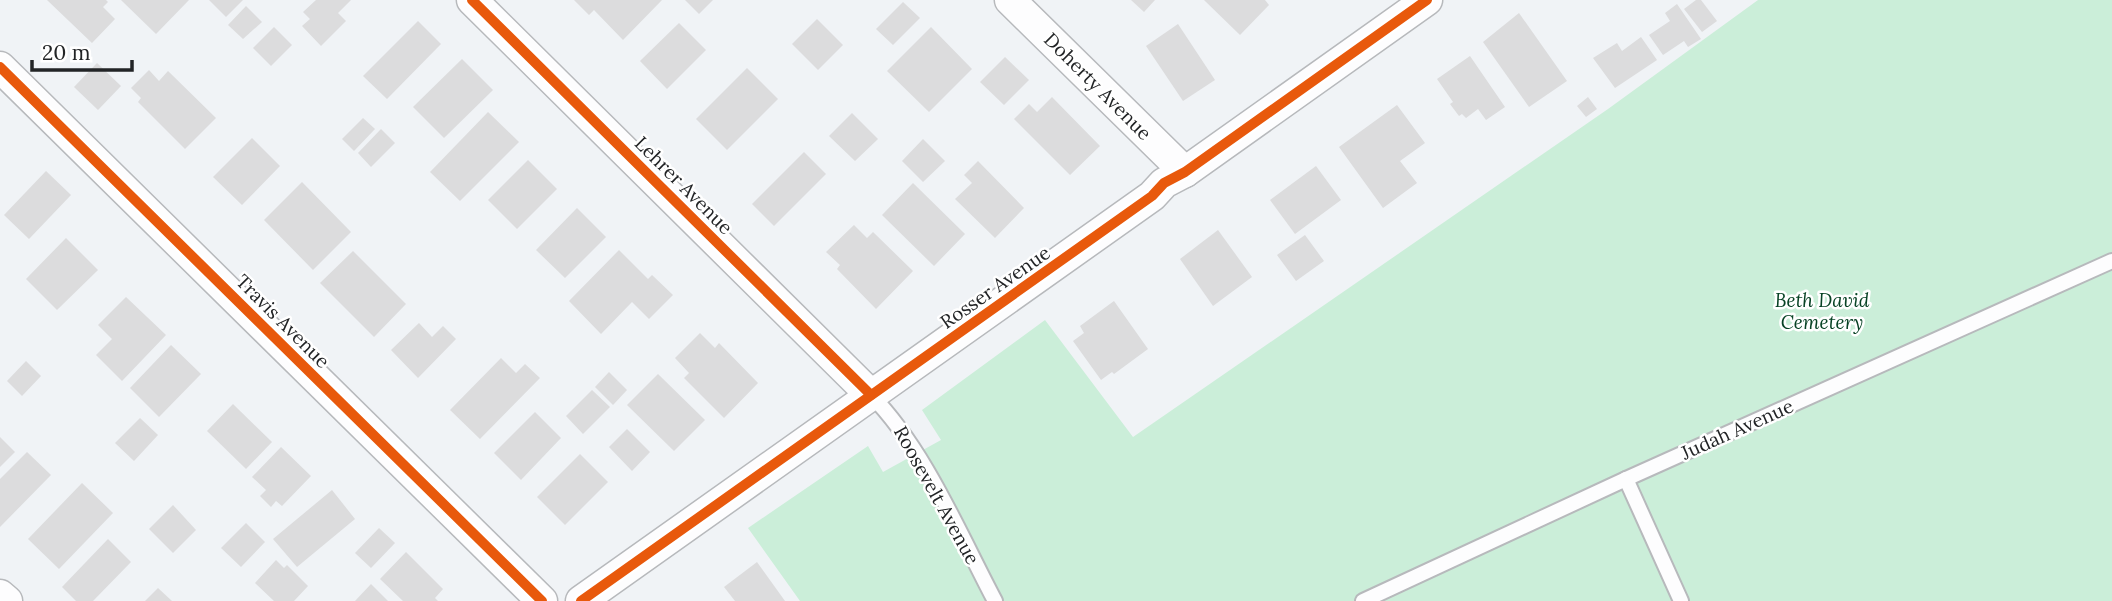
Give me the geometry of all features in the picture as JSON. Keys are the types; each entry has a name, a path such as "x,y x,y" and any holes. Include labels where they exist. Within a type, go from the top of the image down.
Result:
{"street":[{"name":"Lehrer Avenue","path":"472,0 872,394"},
{"name":"Doherty Avenue","path":"1010,0 1185,172"},
{"name":"Rosser Avenue","path":"580,601 1087,243 1152,196 1164,183 1185,172 1427,0"},
{"name":"Travis Avenue","path":"0,67 542,601"},
{"path":"0,594 6,601"}],"lane":[{"name":"Judah Avenue","path":"1363,601 1626,479 2112,261"},
{"name":"Roosevelt Avenue","path":"872,394 891,414 918,454 995,601"},
{"path":"1626,479 1681,601"}],"green space":[{"name":"Beth David Cemetery","path":"1758,0 2112,0 2112,601 800,601 748,528 868,446 883,472 941,440 922,410 1045,320 1133,437 1608,109"}],"building":[{"path":"47,0 106,0 108,2 103,7 115,19 92,43"},
{"path":"121,0 189,0 156,34"},
{"path":"209,0 243,0 226,17"},
{"path":"316,0 351,0 338,13 346,21 321,46 302,26 310,19 303,12"},
{"path":"574,0 662,0 623,40 594,10 589,15"},
{"path":"685,0 713,0 699,14"},
{"path":"1131,0 1155,0 1144,12"},
{"path":"1204,0 1265,0 1269,5 1240,35"},
{"path":"1696,0 1701,0 1717,21 1702,32 1684,9"},
{"path":"903,2 920,18 893,45 876,29"},
{"path":"1677,4 1701,39 1688,47 1684,41 1663,55 1649,35 1670,21 1665,13"},
{"path":"246,6 262,22 243,39 228,25"},
{"path":"1519,13 1567,81 1529,107 1483,42"},
{"path":"817,19 843,45 818,70 792,44"},
{"path":"418,21 441,44 387,99 363,76"},
{"path":"679,23 706,50 667,89 640,61"},
{"path":"1178,24 1215,80 1183,101 1146,46"},
{"path":"274,27 292,45 271,66 253,48"},
{"path":"931,27 972,69 929,112 887,71"},
{"path":"1641,37 1657,60 1615,88 1593,58 1617,43 1622,51"},
{"path":"1470,56 1505,107 1486,120 1478,109 1466,118 1462,114 1459,116 1437,79"},
{"path":"1005,57 1029,80 1004,105 980,82"},
{"path":"462,59 493,90 444,138 413,107"},
{"path":"97,63 121,86 98,110 74,87"},
{"path":"747,68 778,99 727,150 696,119"},
{"path":"149,70 159,81 168,71 216,118 185,149 138,102 141,98 131,88"},
{"path":"1052,97 1100,146 1070,175 1014,119 1029,104 1037,112"},
{"path":"1588,97 1597,109 1586,117 1577,106"},
{"path":"1397,105 1425,143 1400,161 1417,183 1383,208 1339,147"},
{"path":"488,112 519,142 460,201 430,172"},
{"path":"852,113 878,139 855,161 829,136"},
{"path":"363,118 375,129 354,151 342,139"},
{"path":"381,129 395,143 371,167 358,153"},
{"path":"252,138 280,166 242,205 213,177"},
{"path":"923,139 945,161 923,182 902,161"},
{"path":"804,152 826,174 774,226 752,204"},
{"path":"528,160 557,189 517,229 488,200"},
{"path":"978,161 1024,208 995,238 955,199 972,183 964,175"},
{"path":"1316,166 1341,200 1295,234 1270,200"},
{"path":"46,171 71,195 29,239 4,215"},
{"path":"302,182 351,232 313,270 264,220"},
{"path":"913,183 965,234 934,266 882,215"},
{"path":"577,208 606,237 565,278 536,250"},
{"path":"854,225 867,238 873,232 913,271 876,309 837,269 840,265 826,252"},
{"path":"1218,230 1252,277 1213,306 1180,259"},
{"path":"1305,235 1324,261 1296,281 1277,255"},
{"path":"66,238 98,270 57,310 26,279"},
{"path":"619,250 648,279 652,275 673,295 649,319 632,302 601,334 569,301"},
{"path":"353,251 406,304 374,337 320,283"},
{"path":"126,297 166,335 122,381 96,355 112,339 98,325"},
{"path":"1114,301 1148,349 1114,374 1112,372 1101,380 1073,341 1084,333 1080,326"},
{"path":"419,323 432,337 443,326 456,339 418,378 391,350"},
{"path":"700,333 715,348 719,343 758,383 724,418 684,378 689,373 675,358"},
{"path":"171,345 201,374 159,417 130,388"},
{"path":"501,358 516,373 525,364 540,378 480,439 450,410"},
{"path":"26,361 41,376 22,396 7,381"},
{"path":"609,372 627,390 613,405 595,387"},
{"path":"658,374 705,420 674,451 627,405"},
{"path":"592,390 610,407 583,434 566,416"},
{"path":"233,404 272,442 246,469 207,431"},
{"path":"535,412 561,438 521,480 494,453"},
{"path":"140,418 158,435 134,461 115,443"},
{"path":"627,429 650,452 632,471 609,447"},
{"path":"0,437 15,452 0,467"},
{"path":"281,447 311,476 282,506 276,501 271,507 260,496 266,490 252,477"},
{"path":"27,452 51,475 0,527 0,479"},
{"path":"580,454 608,482 565,525 537,497"},
{"path":"82,483 113,513 59,569 28,539"},
{"path":"332,490 355,519 297,567 273,539"},
{"path":"173,505 196,530 173,553 149,529"},
{"path":"246,523 265,542 241,567 221,548"},
{"path":"379,528 395,543 371,568 355,553"},
{"path":"108,539 131,562 93,601 76,601 62,587"},
{"path":"406,552 443,589 435,598 438,601 403,601 380,579"},
{"path":"276,560 284,568 287,565 308,586 294,601 274,601 255,583"},
{"path":"757,562 785,601 735,601 724,587"},
{"path":"371,584 388,601 355,601"},
{"path":"158,588 172,601 145,601"}],"cycle path":[{"path":"472,0 871,395"},
{"path":"581,601 1152,196 1164,183 1185,172 1427,0"},
{"path":"0,67 542,601"}]}
